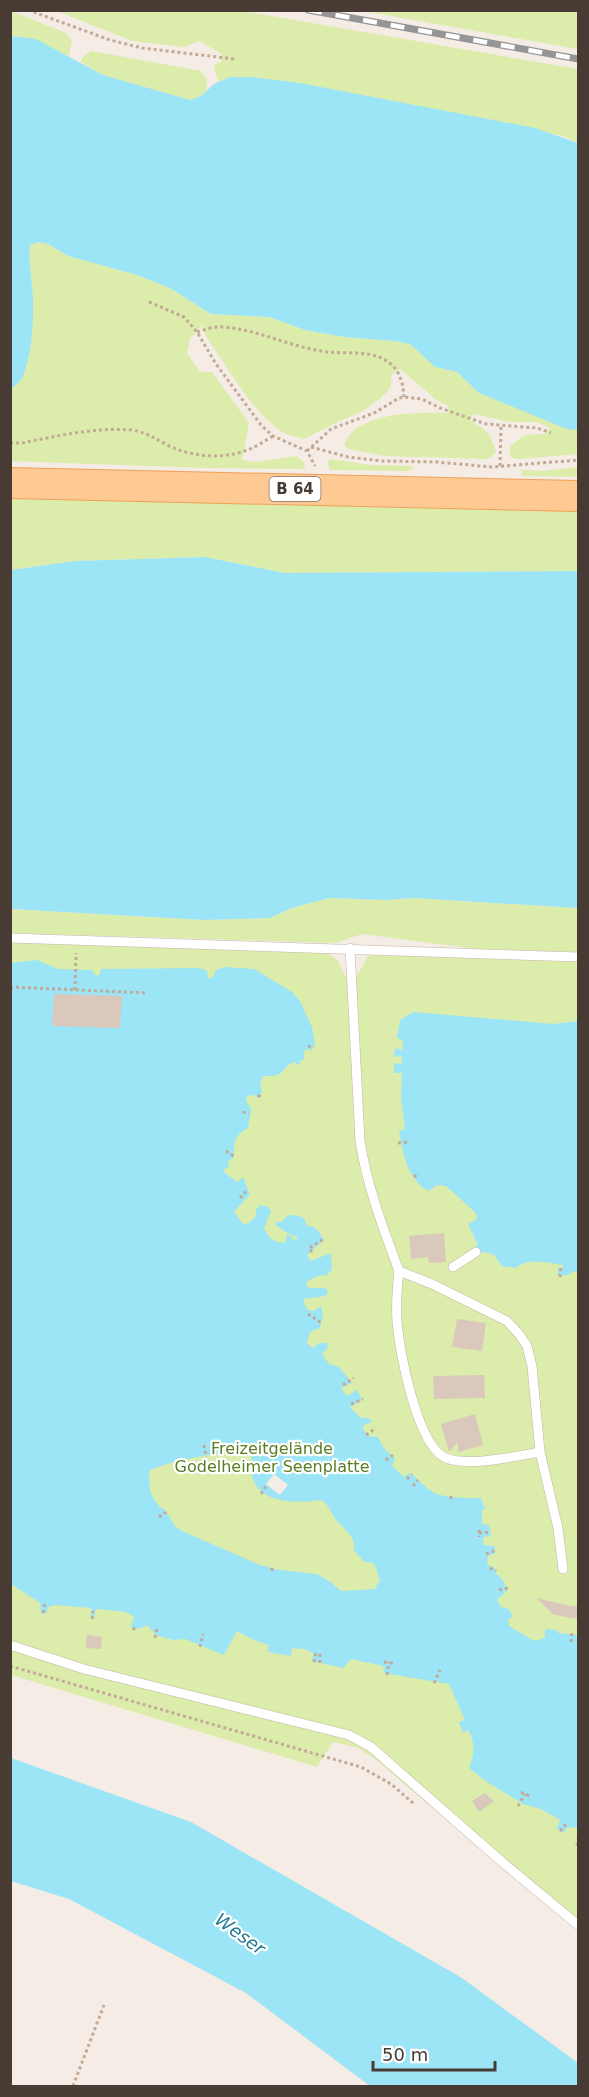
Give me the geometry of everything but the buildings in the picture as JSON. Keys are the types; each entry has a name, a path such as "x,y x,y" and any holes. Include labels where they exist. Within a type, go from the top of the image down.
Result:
{"main road":[{"name":"B 64","path":"10,483 579,496"}],"lane":[{"path":"10,938 579,957"},
{"path":"350,948 360,1141 365,1172 374,1204 399,1271 396,1293 398,1324 408,1384 418,1415 437,1452 445,1458 455,1461 482,1461 540,1452"},
{"path":"453,1268 476,1252"},
{"path":"399,1271 432,1284 507,1322 527,1346 532,1366 540,1452 558,1528 563,1569"},
{"path":"10,1645 84,1669 349,1735 360,1740 371,1747 501,1862 579,1925"}],"path":[{"path":"28,10 110,40 142,48 235,59"},
{"path":"149,302 184,317 197,332 216,364 261,425 273,436 308,452 311,459"},
{"path":"197,332 221,326 243,329 328,352 378,356 399,373 404,385 404,397"},
{"path":"308,452 331,429 404,397 422,399 477,421 501,426 537,428 551,433"},
{"path":"500,466 501,426"},
{"path":"10,443 95,431 130,430 147,433 185,453 203,456 242,452 273,436"},
{"path":"311,447 348,457 382,461 500,466 579,460"},
{"path":"75,955 75,990"},
{"path":"10,987 148,993"},
{"path":"308,1046 314,1048"},
{"path":"243,1112 249,1114"},
{"path":"398,1143 410,1142"},
{"path":"226,1151 235,1157"},
{"path":"414,1177 419,1173"},
{"path":"240,1198 247,1190"},
{"path":"312,1252 309,1248 324,1239"},
{"path":"561,1267 561,1277"},
{"path":"308,1314 322,1324"},
{"path":"343,1385 354,1378"},
{"path":"351,1404 363,1399"},
{"path":"366,1436 376,1428"},
{"path":"204,1445 206,1457"},
{"path":"386,1460 393,1455"},
{"path":"407,1479 412,1474"},
{"path":"413,1486 418,1480"},
{"path":"261,1494 267,1485"},
{"path":"451,1493 451,1499"},
{"path":"159,1517 166,1512"},
{"path":"479,1533 490,1532"},
{"path":"486,1554 496,1550"},
{"path":"272,1566 272,1571"},
{"path":"490,1568 496,1571"},
{"path":"499,1590 508,1588"},
{"path":"43,1613 45,1602"},
{"path":"92,1619 93,1611"},
{"path":"133,1630 136,1625"},
{"path":"155,1638 157,1628"},
{"path":"571,1642 572,1631"},
{"path":"200,1647 202,1634"},
{"path":"314,1662 318,1653 320,1664"},
{"path":"387,1675 389,1662"},
{"path":"10,1666 361,1767 391,1784 417,1806"},
{"path":"435,1683 440,1670"},
{"path":"518,1806 525,1794"},
{"path":"560,1831 566,1824"},
{"path":"577,1846 579,1839"},
{"path":"73,2086 104,2005"}],"green space":[{"path":"11,11 66,33 72,40 69,56 11,36"},
{"path":"57,11 242,11 578,69 578,143 563,136 300,83 253,77 230,77 218,82 214,65 221,62 222,54 199,41 184,47 132,41"},
{"path":"363,11 578,11 578,49"},
{"path":"91,51 201,71 207,80 206,91 201,96 190,100 103,75 81,62 82,58"},
{"path":"38,242 48,244 68,256 137,275 170,288 211,314 269,317 305,330 344,337 411,344 435,367 457,372 479,393 578,430 578,454 518,459 510,457 510,446 525,435 545,434 550,428 537,422 510,422 473,414 470,420 487,433 494,446 496,453 487,459 385,456 348,449 344,444 351,433 372,420 412,413 448,413 449,406 438,401 400,369 392,374 390,388 381,398 361,412 304,439 286,434 275,427 252,403 205,335 203,325 190,339 187,353 200,372 212,372 249,423 242,460 256,462 296,456 304,462 305,469 11,461 11,389 22,378 32,337 33,296 29,258 30,245"},
{"path":"330,459 370,465 414,466 410,471 330,470 328,463"},
{"path":"578,467 578,477 522,476 521,470 543,471"},
{"path":"10,493 578,506 578,571 285,573 205,557 75,561 11,570"},
{"path":"329,898 385,900 413,898 578,908 578,952 477,949 362,934 336,943 11,933 10,909 204,920 270,918 292,908"},
{"name":"Freizeitgelände Godelheimer Seenplatte","path":"11,942 326,952 338,961 345,976 357,976 368,956 376,955 578,962 578,1931 375,1759 358,1748 333,1742 317,1767 11,1675"}],"water":[{"path":"11,36 36,39 103,75 190,100 201,96 214,84 230,77 253,77 300,83 535,128 578,143 578,430 567,429 479,393 457,372 435,367 410,344 305,330 269,317 211,314 170,288 137,275 68,256 48,244 38,242 30,245 29,258 33,296 32,337 22,378 11,389"},
{"path":"205,557 285,573 578,571 578,908 413,898 385,900 329,898 292,908 270,918 204,920 11,909 11,570 75,561"},
{"path":"37,960 58,969 92,970 96,976 99,975 101,969 199,968 207,971 208,979 213,977 216,970 225,967 254,969 292,992 300,1001 312,1027 315,1045 311,1050 306,1049 304,1060 299,1060 301,1063 298,1065 294,1062 280,1074 264,1076 260,1082 262,1091 258,1098 254,1095 247,1096 246,1100 251,1109 248,1128 238,1136 234,1157 228,1161 229,1168 225,1168 224,1172 237,1182 243,1177 250,1194 234,1212 244,1225 256,1216 256,1210 260,1205 268,1207 271,1211 264,1228 277,1242 285,1243 287,1235 293,1240 299,1238 276,1225 276,1222 281,1222 288,1215 304,1218 307,1226 319,1232 324,1240 307,1255 311,1261 331,1253 332,1269 327,1275 317,1276 306,1282 308,1288 324,1288 328,1291 326,1296 304,1299 308,1310 314,1311 321,1306 323,1314 320,1328 310,1332 307,1343 312,1348 320,1343 327,1343 328,1347 322,1354 329,1364 339,1367 352,1383 341,1388 347,1396 356,1389 361,1397 361,1401 350,1407 362,1419 368,1417 372,1422 364,1425 363,1430 369,1436 378,1437 383,1447 395,1459 392,1466 404,1477 409,1473 429,1490 441,1495 481,1498 485,1509 482,1510 482,1524 489,1525 491,1536 484,1537 483,1545 494,1546 496,1553 488,1556 487,1564 497,1570 495,1573 505,1585 507,1591 497,1600 501,1607 509,1609 513,1616 508,1620 509,1626 534,1641 545,1638 545,1629 578,1635 578,1830 574,1827 567,1828 563,1833 557,1828 560,1820 541,1809 523,1804 469,1768 473,1753 472,1739 468,1730 463,1733 459,1722 465,1720 449,1684 384,1673 383,1666 351,1659 343,1668 312,1661 313,1653 304,1649 292,1648 291,1656 268,1652 269,1645 237,1631 224,1655 185,1639 173,1640 156,1635 147,1625 139,1629 131,1627 134,1617 129,1613 96,1609 94,1618 91,1618 91,1608 55,1605 48,1607 46,1614 41,1613 40,1603 11,1584 10,963","holes":["244,1448 251,1453 252,1476 256,1485 263,1492 281,1500 302,1502 322,1500 326,1504 351,1536 354,1550 364,1562 375,1565 380,1580 375,1589 341,1591 317,1574 280,1570 260,1565 182,1531 175,1526 150,1491 150,1470 173,1462"]},
{"path":"413,1012 554,1024 578,1021 578,1273 574,1271 566,1276 558,1274 558,1267 563,1268 563,1265 545,1262 527,1263 516,1268 502,1266 493,1254 483,1252 474,1257 470,1251 477,1243 468,1224 477,1219 476,1213 446,1186 437,1185 429,1191 411,1173 404,1157 399,1131 405,1129 401,1098 402,1073 394,1073 394,1063 402,1064 402,1057 394,1056 395,1048 402,1050 403,1040 397,1038 400,1020"},
{"name":"Weser","path":"11,1758 191,1822 462,1978 578,2063 578,2086 370,2086 246,1993 69,1899 11,1881"}],"pier":[{"path":"274,1474 288,1485 280,1495 266,1484"}],"railway":[{"path":"308,10 578,59"}]}
